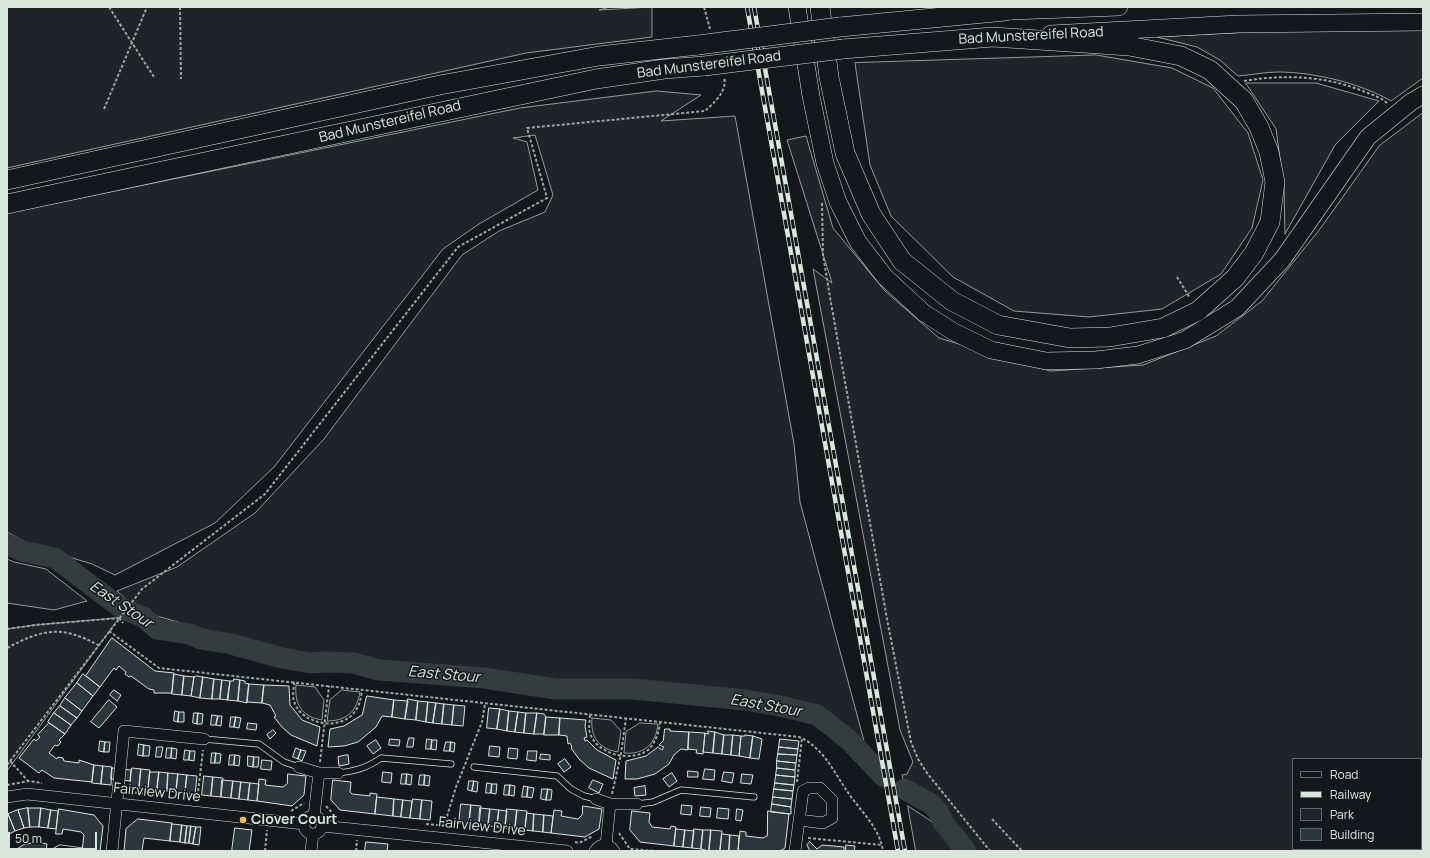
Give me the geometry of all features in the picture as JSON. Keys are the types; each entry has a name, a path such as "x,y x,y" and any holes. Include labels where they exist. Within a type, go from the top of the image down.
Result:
{"highway":[{"path":"820,7 829,77 846,153 871,214 902,261 952,301 998,325 1070,338 1110,337 1163,328 1198,311 1235,278 1254,253 1270,222 1275,182 1269,152 1259,127 1244,101 1210,70 1181,56 1129,46 992,37"},
{"path":"1005,11 1025,7"},
{"name":"Bad Munstereifel Road","path":"7,180 440,85 600,56 840,27 1005,11"},
{"name":"Bad Munstereifel Road","path":"7,204 596,79 664,69 704,66 843,49 992,37"}],"main road":[{"path":"797,7 810,96 825,163 838,202 858,242 886,277 924,313 991,350 1046,361 1096,360 1138,355 1185,340 1237,308 1282,260 1368,137 1423,95"},
{"name":"Bad Munstereifel Road","path":"1005,11 1119,7"},
{"name":"Bad Munstereifel Road","path":"992,37 1238,24 1423,22"}],"street":[{"path":"112,851 124,731 204,739"},
{"path":"299,767 319,773 338,773"},
{"path":"314,816 319,773"},
{"name":"Fairview Drive","path":"7,797 27,794 304,824"},
{"path":"596,799 610,804 637,804"},
{"path":"595,851 600,846 610,848 608,826 610,804"},
{"path":"314,816 321,820 322,826 318,832 313,834 305,829 304,824 307,818 314,816"},
{"path":"795,851 799,820"},
{"name":"Fairview Drive","path":"322,826 495,848 569,846"},
{"path":"311,851 313,834"}],"lane":[{"path":"204,739 259,744 284,762 299,767"},
{"path":"338,773 353,771 370,766 381,758 451,764"},
{"path":"474,767 557,776 584,796 596,799"},
{"path":"637,804 653,802 681,790 754,797"},
{"path":"55,851 60,848 82,851"}],"path":[{"path":"109,7 154,77"},
{"path":"104,109 147,7"},
{"path":"180,7 181,79"},
{"path":"704,7 710,29"},
{"path":"7,765 142,589 265,494 458,247 547,198 527,128 704,112 718,98 725,81 723,73"},
{"path":"1229,87 1244,81 1278,76 1316,78 1349,85 1382,99 1397,114"},
{"path":"1177,276 1198,311"},
{"path":"830,297 887,619 911,742 918,759 927,773 990,851"},
{"path":"7,630 35,625 119,618 123,622"},
{"path":"7,648 43,633 58,631 69,632 98,645"},
{"path":"109,631 159,668 799,737 820,751 856,804 872,823 882,845 883,851"},
{"path":"294,682 294,701 301,713 311,720 324,722 340,722 351,716 360,703 362,690"},
{"path":"319,773 329,686"},
{"path":"590,715 589,727 594,742 601,749 621,754 634,755 648,749 658,734 660,722"},
{"path":"610,804 621,754 626,718"},
{"path":"196,812 204,739"},
{"path":"10,761 29,781"},
{"path":"7,785 29,781 44,783"},
{"path":"118,790 159,796"},
{"path":"284,810 292,811 308,800 316,798 321,800 337,818"},
{"path":"190,799 197,800"},
{"path":"992,819 1022,851"},
{"path":"423,824 460,828"},
{"path":"569,846 597,834 602,826 608,826 618,830 630,850 656,851"},
{"path":"265,851 267,830"},
{"path":"796,837 882,845"},
{"path":"356,851 357,840"}],"green space":[{"path":"7,7 610,7 599,10 652,7 652,37 526,53 7,168"},
{"path":"1309,29 1423,30 1423,78 1391,101 1351,84 1321,76 1268,72 1238,76 1220,60 1197,47 1157,37"},
{"path":"1096,55 1172,68 1213,88 1248,133 1263,180 1252,228 1221,274 1162,309 1089,317 1014,311 953,277 891,216 870,165 855,63"},
{"path":"1246,83 1316,83 1379,101 1335,145 1285,234 1284,188 1276,129"},
{"path":"657,91 701,95 661,121 735,116 794,444 800,502 864,741 796,700 585,680 553,683 481,670 309,655 273,649 139,611 117,591 177,567 255,513 324,439 462,255 499,231 545,212 553,195 535,135 513,138 527,142 538,190 479,224 443,249 274,467 215,523 115,575 92,564 33,546 7,532 7,213 520,108"},
{"path":"1423,113 1423,851 972,851 950,823 943,809 904,782 902,775 907,774 913,762 900,730 813,269 832,283 787,140 806,136 833,228 885,291 939,338 1050,371 1143,365 1216,336 1262,301 1320,229 1379,146"},
{"path":"7,559 46,569 87,601 54,610 7,603"},
{"path":"119,618 7,771 7,629 35,625"},
{"path":"296,685 315,687 324,700 322,720 304,713 296,698"},
{"path":"342,690 360,692 359,699 354,710 345,717 334,721 327,721 330,700"},
{"path":"592,718 611,720 621,731 618,752 606,748 597,741 594,736"},
{"path":"640,723 658,724 655,737 648,747 643,750 624,753 626,732"},
{"path":"908,806 931,821 956,851 916,851"}],"building":[{"path":"112,638 155,671 174,673 172,693 154,693 154,690 149,689 131,676 129,677 125,674 126,672 119,666 116,670 114,668 100,687 86,676"},
{"path":"83,674 100,687 93,696 77,683"},
{"path":"174,674 184,676 182,695 172,694"},
{"path":"184,676 194,677 191,696 182,695"},
{"path":"194,677 203,677 200,698 191,696"},
{"path":"203,677 214,679 212,699 200,698"},
{"path":"214,679 222,680 220,699 212,699"},
{"path":"234,679 240,680 238,701 227,700 230,681 233,681"},
{"path":"222,680 230,681 228,700 220,699"},
{"path":"240,680 249,684 247,703 238,701"},
{"path":"77,683 93,696 82,711 65,698"},
{"path":"249,684 264,685 262,703 247,702"},
{"path":"264,685 289,686 290,705 302,720 320,727 317,746 291,735 282,727 274,717 276,716 270,705 262,703"},
{"path":"114,690 121,695 117,701 110,695"},
{"path":"367,696 394,700 392,717 382,716 376,727 358,742 344,746 328,747 330,729 344,726 362,715"},
{"path":"65,698 82,711 77,718 60,706"},
{"path":"408,699 418,701 416,720 405,719"},
{"path":"109,700 117,707 99,728 91,722"},
{"path":"394,700 408,701 405,719 392,717"},
{"path":"418,701 428,702 426,722 416,720"},
{"path":"428,702 436,703 433,723 426,722"},
{"path":"436,703 444,704 442,724 433,723"},
{"path":"444,704 454,705 452,725 442,724"},
{"path":"454,705 465,706 463,726 452,725"},
{"path":"60,706 77,718 71,725 54,713"},
{"path":"489,708 500,709 497,729 487,728"},
{"path":"500,709 509,711 507,731 497,729"},
{"path":"175,711 179,712 178,722 174,721"},
{"path":"509,711 518,712 515,732 507,731"},
{"path":"179,712 184,712 184,722 178,722"},
{"path":"518,712 526,713 524,733 515,732"},
{"path":"54,713 71,725 65,734 48,722"},
{"path":"194,713 198,713 197,724 193,723"},
{"path":"198,713 203,714 202,724 197,724"},
{"path":"526,713 537,713 534,734 524,733"},
{"path":"537,713 544,714 546,717 544,734 534,734"},
{"path":"212,715 218,716 216,725 211,725"},
{"path":"218,716 222,716 221,726 216,725"},
{"path":"231,717 236,717 234,727 230,727"},
{"path":"236,717 241,718 239,728 234,727"},
{"path":"546,717 560,718 559,735 544,735"},
{"path":"560,718 586,720 585,726 587,737 584,738 585,741 587,740 597,750 616,760 613,779 589,768 579,759 571,748 570,743 568,744 567,736 559,735"},
{"path":"49,723 65,734 59,740 61,742 58,746 55,745 49,753 57,759 58,757 63,758 64,761 79,763 79,760 94,765 92,782 54,778 42,770 39,773 19,758 34,739 36,741 40,737 38,735"},
{"path":"248,723 257,724 256,730 247,729"},
{"path":"665,729 670,729 670,731 689,732 688,750 681,749 674,755 669,764 655,774 637,779 625,779 626,761 646,756 658,747 662,750 664,747 659,745 663,741"},
{"path":"273,730 276,733 270,739 267,735"},
{"path":"708,731 715,732 713,753 703,752 705,733 708,734"},
{"path":"689,732 705,733 703,754 696,753 697,750 688,749"},
{"path":"715,732 724,735 722,754 713,753"},
{"path":"724,735 733,735 731,755 722,754"},
{"path":"733,735 741,736 739,756 731,755"},
{"path":"741,736 753,736 750,758 739,756"},
{"path":"753,736 762,739 759,759 750,758"},
{"path":"409,738 414,738 413,747 407,747"},
{"path":"390,739 400,740 399,746 389,745"},
{"path":"427,739 432,740 431,749 426,749"},
{"path":"780,739 799,741 798,749 779,747"},
{"path":"376,740 381,748 373,754 367,746"},
{"path":"432,740 437,740 436,750 431,749"},
{"path":"100,741 105,742 104,752 99,751"},
{"path":"105,742 110,742 109,752 104,752"},
{"path":"446,742 451,742 450,751 444,751"},
{"path":"451,742 455,743 454,752 450,751"},
{"path":"139,744 144,745 143,756 138,755"},
{"path":"144,745 150,746 149,756 143,756"},
{"path":"490,746 500,747 499,757 489,756"},
{"path":"157,747 163,747 161,757 156,757"},
{"path":"779,747 798,749 797,755 778,754"},
{"path":"167,748 172,748 171,758 166,758"},
{"path":"172,748 177,749 176,759 171,758"},
{"path":"296,748 301,750 298,759 293,757"},
{"path":"509,748 518,749 517,759 508,758"},
{"path":"185,750 190,751 189,760 184,760"},
{"path":"301,750 306,751 302,761 298,759"},
{"path":"190,751 195,751 194,761 189,760"},
{"path":"528,751 537,751 536,761 527,760"},
{"path":"212,753 216,753 215,763 211,763"},
{"path":"216,753 221,754 220,763 215,763"},
{"path":"541,754 550,755 550,760 540,759"},
{"path":"778,754 797,755 796,763 777,761"},
{"path":"230,755 235,755 234,765 229,765"},
{"path":"235,755 240,756 239,766 234,765"},
{"path":"348,755 349,764 339,766 338,757"},
{"path":"248,756 254,757 253,767 248,766"},
{"path":"254,757 259,757 258,767 253,767"},
{"path":"565,759 571,767 564,772 558,764"},
{"path":"262,760 272,761 271,770 261,769"},
{"path":"777,761 796,763 795,770 777,768"},
{"path":"94,765 103,766 101,784 92,783"},
{"path":"103,766 112,767 111,785 101,784"},
{"path":"112,768 131,770 130,781 111,779"},
{"path":"132,768 141,769 139,788 130,787"},
{"path":"777,768 795,770 795,777 776,775"},
{"path":"141,769 150,770 148,789 139,788"},
{"path":"705,769 715,770 714,780 703,779"},
{"path":"688,771 698,772 698,777 688,777"},
{"path":"150,772 159,772 157,790 148,789"},
{"path":"159,772 168,773 167,791 157,790"},
{"path":"383,772 392,773 391,783 382,782"},
{"path":"724,772 734,773 732,783 722,781"},
{"path":"168,773 178,774 176,792 167,791"},
{"path":"672,773 677,781 669,787 663,779"},
{"path":"178,774 187,775 185,793 176,792"},
{"path":"288,774 306,776 304,795 292,806 257,801 259,779 266,780 265,785 283,787 287,784"},
{"path":"402,774 407,774 406,784 401,784"},
{"path":"407,774 412,775 411,785 406,784"},
{"path":"742,774 753,775 751,784 741,783"},
{"path":"187,775 197,776 195,794 185,793"},
{"path":"420,775 425,775 424,785 419,785"},
{"path":"425,775 430,776 429,786 424,785"},
{"path":"776,775 795,777 794,785 775,783"},
{"path":"204,776 213,777 211,796 202,795"},
{"path":"213,777 223,778 221,797 211,796"},
{"path":"222,780 233,781 231,798 221,797"},
{"path":"333,780 351,782 350,792 352,794 370,796 370,793 377,794 375,814 340,810 331,800"},
{"path":"593,780 603,784 599,793 589,788"},
{"path":"233,781 241,782 239,799 231,798"},
{"path":"469,781 474,781 472,791 468,790"},
{"path":"474,781 478,782 477,792 472,791"},
{"path":"241,782 250,783 248,800 239,799"},
{"path":"250,783 259,784 257,801 248,800"},
{"path":"487,783 492,784 491,793 486,793"},
{"path":"775,783 794,785 793,791 774,789"},
{"path":"492,784 497,784 496,794 491,793"},
{"path":"505,785 510,785 509,795 504,795"},
{"path":"510,785 515,786 514,796 509,795"},
{"path":"524,786 528,787 527,797 522,797"},
{"path":"645,786 646,795 635,796 634,788"},
{"path":"528,787 534,788 532,798 527,797"},
{"path":"542,789 548,789 546,800 541,799"},
{"path":"548,789 552,790 551,800 546,800"},
{"path":"774,789 793,791 792,799 773,797"},
{"path":"377,797 394,799 393,816 375,814"},
{"path":"773,797 792,799 791,807 772,804"},
{"path":"394,799 403,800 401,817 393,816"},
{"path":"413,799 422,800 420,819 410,818"},
{"path":"403,800 412,801 410,818 401,817"},
{"path":"422,800 432,801 430,820 420,819"},
{"path":"461,804 471,805 469,824 459,823"},
{"path":"772,804 791,807 791,814 771,812"},
{"path":"471,805 481,806 479,825 469,824"},
{"path":"682,805 692,806 691,815 681,814"},
{"path":"583,806 602,809 599,829 585,837 551,833 554,810 562,811 561,816 578,819 582,815"},
{"path":"701,807 711,808 710,817 700,816"},
{"path":"28,808 30,827 24,828 18,810"},
{"path":"28,808 41,808 39,827 30,827"},
{"path":"41,808 51,810 48,828 39,827"},
{"path":"480,808 490,809 488,826 479,825"},
{"path":"718,808 729,809 728,819 717,818"},
{"path":"59,809 94,815 103,826 100,851 82,851 84,835 81,832 63,829 62,834 56,834"},
{"path":"490,809 499,810 497,827 488,826"},
{"path":"507,809 517,810 515,829 505,828"},
{"path":"737,809 743,810 741,821 736,820"},
{"path":"18,810 24,828 15,831 8,814"},
{"path":"51,810 58,811 56,829 48,828"},
{"path":"499,810 507,811 505,828 497,827"},
{"path":"517,810 527,811 525,830 515,829"},
{"path":"632,811 650,813 649,822 652,827 670,829 671,826 676,827 674,846 640,842 630,830"},
{"path":"768,811 789,814 785,848 780,851 738,851 740,831 746,832 746,836 763,838 767,836"},
{"path":"527,813 534,814 533,831 525,830"},
{"path":"8,814 15,831 9,834 7,830"},
{"path":"534,814 544,815 543,832 533,831"},
{"path":"544,815 553,816 551,833 543,832"},
{"path":"138,819 172,823 170,841 144,838 142,851 124,851 126,829"},
{"path":"172,824 182,825 180,842 170,841"},
{"path":"182,825 187,826 185,843 180,842"},
{"path":"187,826 191,826 189,843 185,843"},
{"path":"191,826 196,827 193,844 189,843"},
{"path":"196,827 201,827 199,845 193,844"},
{"path":"235,828 252,830 249,851 232,851"},
{"path":"676,829 685,830 683,847 674,846"},
{"path":"694,829 703,830 701,849 692,848"},
{"path":"685,830 694,831 692,848 683,847"},
{"path":"703,830 711,830 709,851 701,849"},
{"path":"711,830 722,831 720,851 709,851"},
{"path":"722,834 730,835 729,851 720,851"},
{"path":"730,835 739,836 738,851 729,851"},
{"path":"37,842 47,844 46,851 14,851 23,845"},
{"path":"366,842 388,844 387,851 365,851"},
{"path":"810,842 817,849 822,845 844,847 844,851 810,851 807,845"},
{"path":"846,845 855,846 854,851 846,851"}],"waterway":[{"name":"East Stour","path":"7,544 22,551 55,558 121,608 143,617 157,629 189,634 201,639 231,644 282,658 310,663 353,663 379,670 484,678 556,689 633,689 746,700 780,706 817,715 849,740 884,777"},
{"name":"East Stour","path":"904,789 930,803 938,811 943,822 966,851"}],"railway":[{"path":"747,7 898,851"},
{"path":"754,7 905,851"}],"place":[{"name":"Clover Court","path":"243,820"}]}
